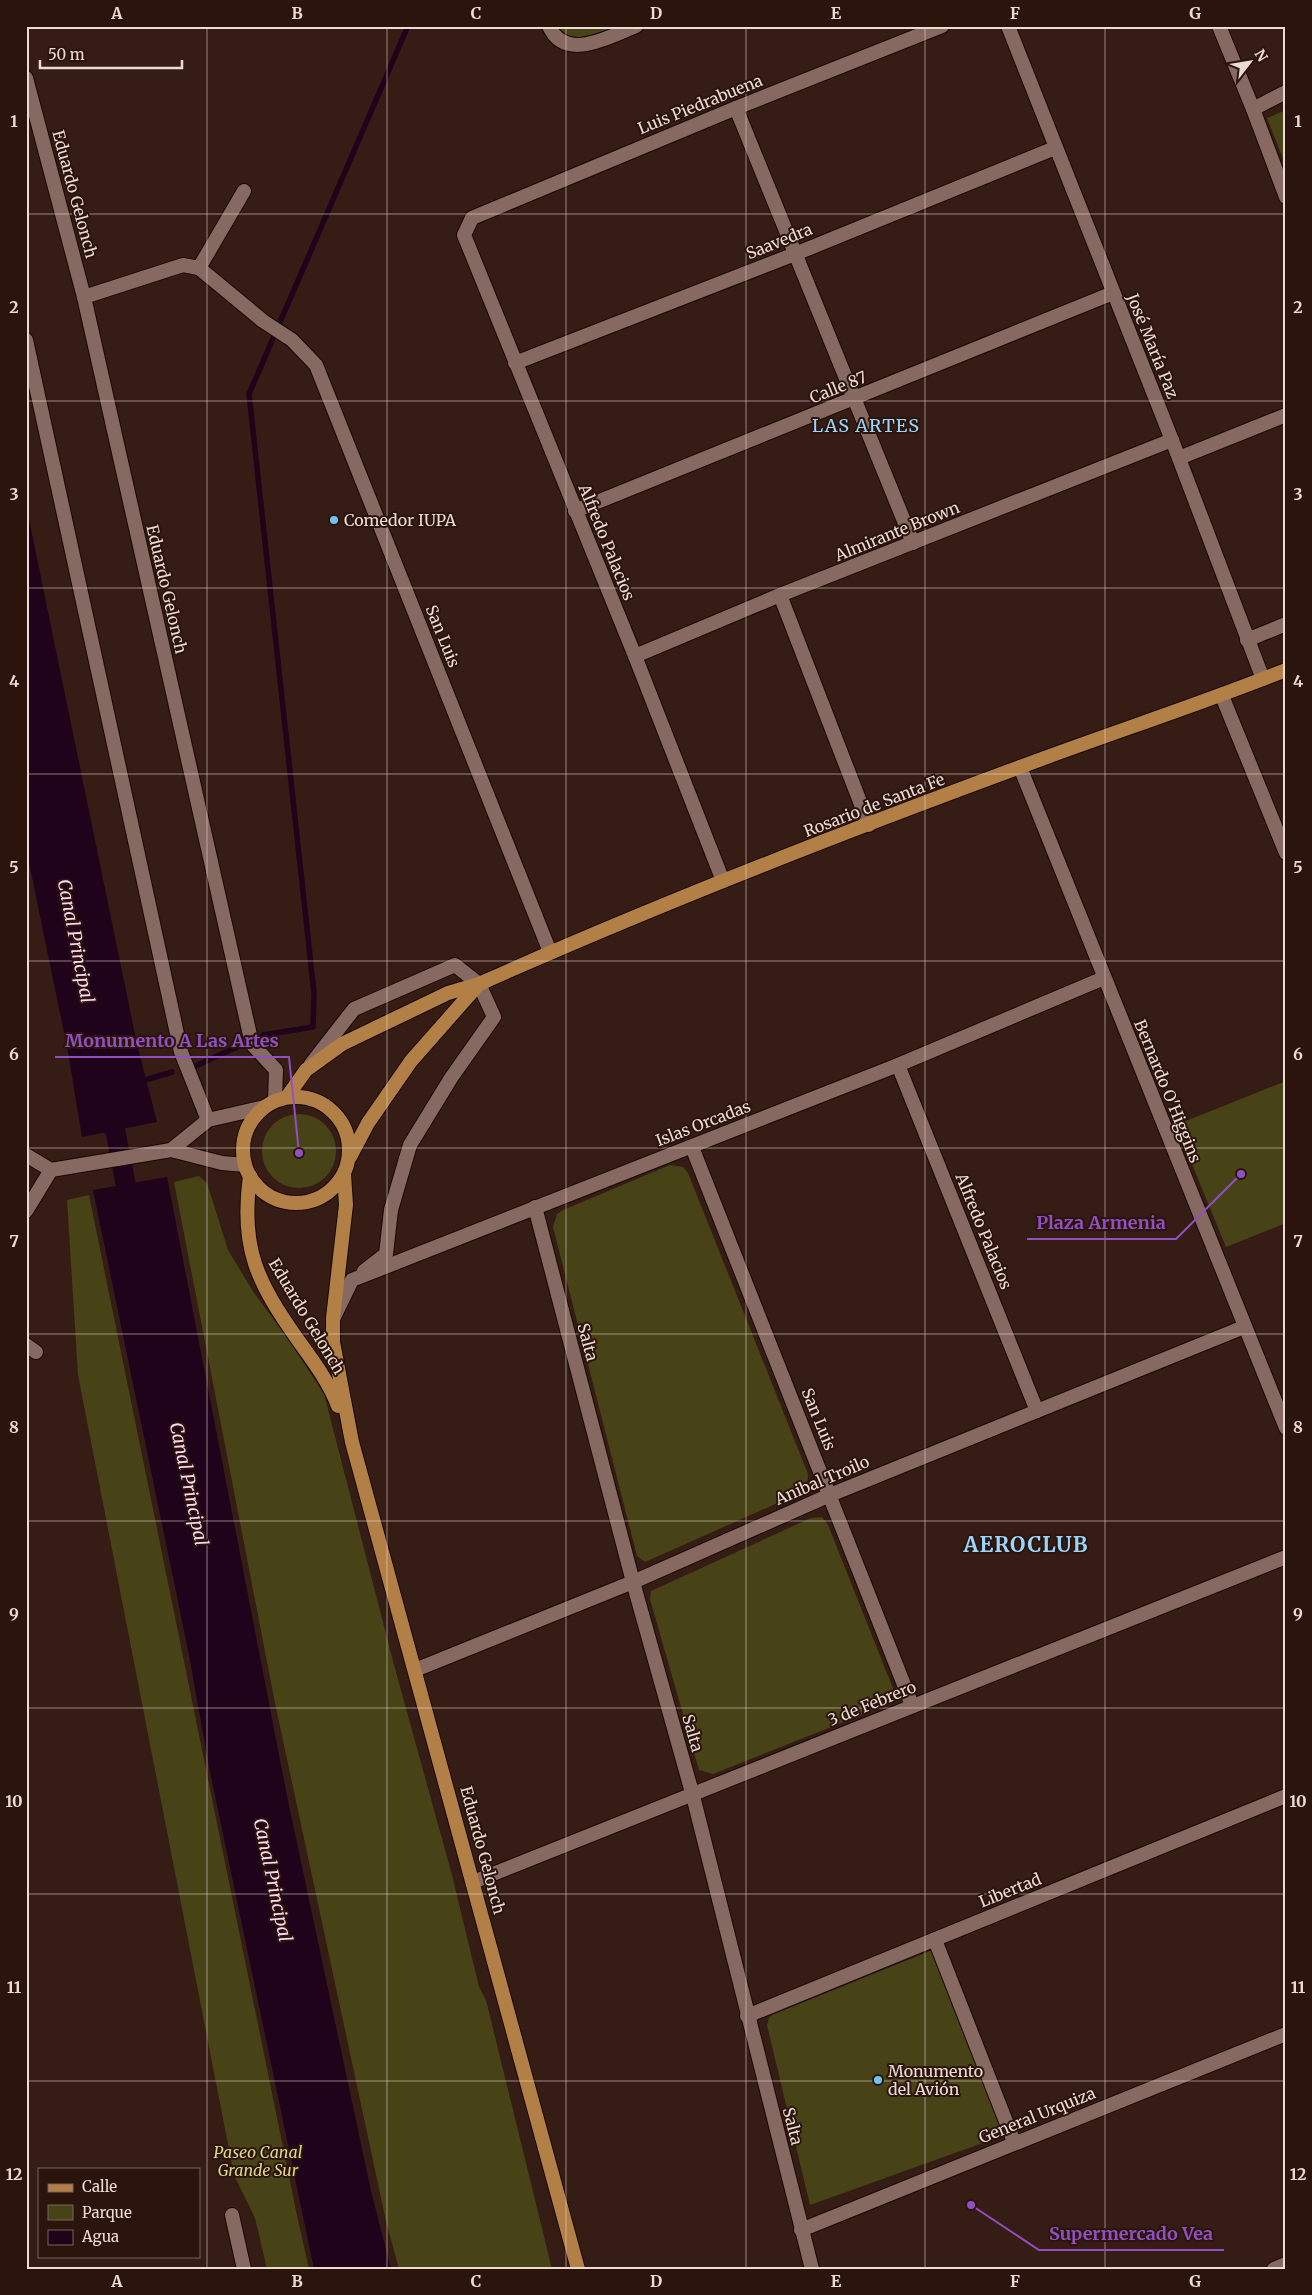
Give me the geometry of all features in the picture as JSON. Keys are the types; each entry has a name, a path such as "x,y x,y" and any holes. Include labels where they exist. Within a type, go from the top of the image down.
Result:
{"main road":[{"name":"Rosario de Santa Fe","path":"276,1102 306,1070 342,1044 448,993 479,984 550,952 723,881 1020,767 1222,696 1286,670"},
{"name":"Rosario de Santa Fe","path":"349,1158 368,1124 411,1061 479,984"},
{"name":"Eduardo Gelonch","path":"247,1170 265,1193 275,1199 298,1204 320,1198 338,1184 344,1174 349,1158 347,1133 334,1112 312,1099 276,1102 255,1116 248,1127 243,1152 247,1170 246,1232 254,1266 288,1325 333,1393 352,1442"},
{"name":"Eduardo Gelonch","path":"344,1174 346,1205 333,1318 333,1342 352,1442 416,1670 578,2269"}],"street":[{"path":"549,26 556,38 579,46 592,44 636,26"},
{"name":"Luis Piedrabuena","path":"472,218 736,108 942,26"},
{"name":"José María Paz","path":"1008,26 1172,440 1263,679"},
{"path":"1219,26 1286,197"},
{"name":"Eduardo Gelonch","path":"26,78 84,297 252,1044 276,1070 276,1102"},
{"path":"1253,109 1286,92"},
{"path":"736,108 913,543"},
{"name":"Saavedra","path":"515,363 795,254 1055,148"},
{"path":"84,297 183,265 199,268 244,191"},
{"name":"Alfredo Palacios","path":"472,218 464,235 635,656 723,881"},
{"name":"San Luis","path":"199,268 263,322 292,340 316,366 550,952"},
{"name":"Calle 87","path":"575,511 854,400 1113,293"},
{"path":"26,340 181,1052 208,1120"},
{"path":"1179,458 1286,415"},
{"name":"Almirante Brown","path":"635,656 780,595 1172,440"},
{"path":"780,595 868,826"},
{"path":"1247,640 1286,624"},
{"path":"1222,696 1286,853"},
{"name":"Bernardo O'Higgins","path":"1020,767 1286,1428"},
{"path":"306,1070 354,1009 455,965 479,984 494,1017 451,1078 410,1145 391,1210 386,1254 352,1280 333,1318"},
{"name":"Islas Orcadas","path":"352,1280 898,1065 1104,978"},
{"name":"Alfredo Palacios","path":"898,1065 1037,1411"},
{"path":"171,1150 208,1120 276,1102"},
{"name":"San Luis","path":"692,1147 912,1705"},
{"path":"26,1155 51,1170 171,1150 247,1170"},
{"path":"26,1211 51,1170"},
{"name":"Salta","path":"535,1207 633,1582 693,1796 812,2269"},
{"name":"Anibal Troilo","path":"416,1670 633,1582 830,1494 1244,1327"},
{"name":"3 de Febrero","path":"473,1882 693,1796 912,1705 1286,1557"},
{"name":"Libertad","path":"747,2016 1286,1796"},
{"path":"935,1940 1014,2142"},
{"name":"General Urquiza","path":"801,2230 1014,2142 1286,2034"},
{"path":"232,2215 244,2269"},
{"path":"1274,2269 1286,2264"}],"green space":[{"path":"554,26 621,26 595,37 579,39 563,33"},
{"path":"1286,110 1286,166 1267,118"},
{"path":"1286,1081 1286,1223 1226,1247 1176,1125"},
{"path":"299,1114 320,1120 330,1130 336,1151 330,1172 320,1182 299,1188 278,1182 268,1172 262,1151 268,1130 278,1120"},
{"path":"670,1165 683,1167 688,1173 808,1477 800,1493 645,1562 637,1556 553,1227 557,1214 563,1210"},
{"path":"199,1176 207,1183 228,1250 254,1293 289,1340 324,1394 394,1665 452,1875 479,1987 486,2000 552,2269 399,2269 386,2221 275,1703 174,1182"},
{"name":"Paseo Canal Grande Sur","path":"89,1195 309,2269 267,2269 255,2218 234,2175 78,1375 67,1200"},
{"path":"822,1517 828,1525 894,1691 886,1705 713,1774 699,1770 650,1599 651,1591 811,1518"},
{"path":"935,1949 1005,2135 810,2205 767,2025 769,2018 772,2015"}],"water":[{"path":"26,505 137,1044 157,1122 82,1137 68,1052 26,848"},
{"path":"167,1177 287,1796 371,2191 391,2269 314,2269 209,1767 189,1655 93,1190"}],"waterway":[{"path":"263,1035 313,1027 314,993 249,394 408,26"},
{"path":"191,1068 237,1047"},
{"path":"138,1082 172,1072"},
{"name":"Canal Principal","path":"110,1104 131,1211"}],"place":[{"name":"Comedor IUPA","path":"334,520"},
{"name":"Monumento A Las Artes","path":"299,1153"},
{"name":"Plaza Armenia","path":"1241,1174"},
{"name":"Monumento del Avión","path":"878,2080"},
{"name":"Supermercado Vea","path":"971,2205"}],"district":[{"name":"LAS ARTES","path":"866,425"},
{"name":"AEROCLUB","path":"1026,1544"}]}
